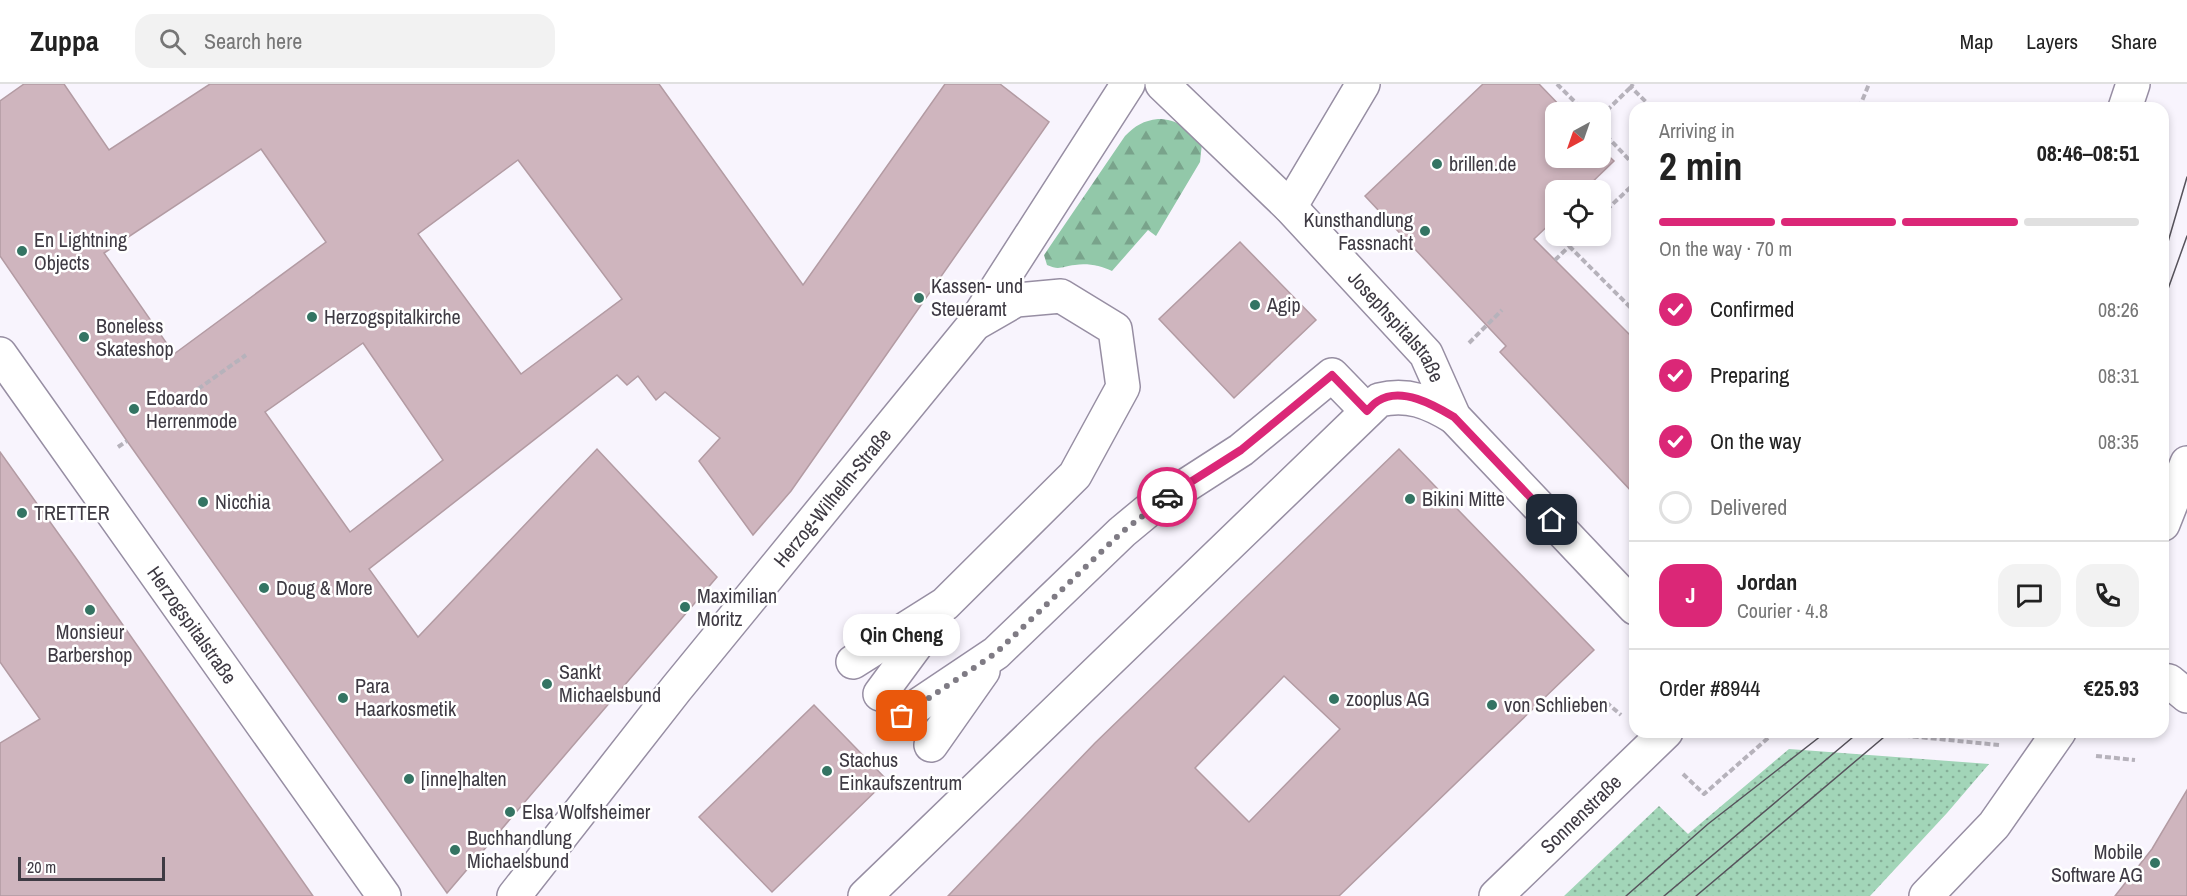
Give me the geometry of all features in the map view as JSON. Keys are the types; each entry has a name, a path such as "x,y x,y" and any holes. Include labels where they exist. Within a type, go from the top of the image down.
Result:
{"street":[{"name":"Herzog-Wilhelm-Straße","path":"514,896 676,689 972,327 1128,84"},
{"name":"Josephspitalstraße","path":"1162,84 1290,207 1426,354 1454,417 1629,602"},
{"path":"1290,207 1363,84"},
{"path":"2127,102 2133,84"},
{"path":"853,662 945,604 1075,475 1123,387 1115,329 1061,296 1016,300 972,327"},
{"name":"Herzogspitalstraße","path":"0,354 384,896"},
{"path":"931,745 996,653 1122,532 1151,508 1241,450 1332,375 1367,411"},
{"path":"865,896 1378,400 1401,396 1419,399 1454,417"},
{"path":"2169,509 2187,463"},
{"path":"945,604 891,705 996,653"},
{"path":"2169,681 2187,696"},
{"name":"Sonnenstraße","path":"1496,896 1660,738"},
{"path":"1926,896 1994,825 2055,738"}],"path":[{"path":"1557,84 1575,102"},
{"path":"1861,102 1869,84"},
{"path":"1611,106 1632,85 1647,102"},
{"path":"1611,141 1629,160"},
{"path":"1611,206 1629,189"},
{"path":"1554,260 1569,246 1629,306"},
{"path":"198,388 246,355"},
{"path":"1660,738 1704,794 1768,738"}],"green space":[{"path":"1165,119 1183,126 1202,143 1200,162 1156,236 1148,230 1112,271 1099,266 1080,264 1058,268 1047,265 1044,255 1125,136 1140,124"},
{"path":"1789,749 1989,764 1870,896 1564,896 1659,806 1688,834"}],"building":[{"path":"24,84 64,84 109,150 210,84 659,84 803,285 945,84 1000,84 1049,122 791,491 753,535 699,461 720,438 665,392 656,400 638,376 627,385 617,375 369,569 418,637 597,449 717,577 447,893 127,441 0,256 0,101","holes":["261,149 326,242 174,354 104,253","518,160 622,299 521,374 418,234","363,343 443,460 350,532 265,412"]},
{"path":"1483,84 1539,84 1556,102 1545,102 1545,168 1607,168 1594,180 1545,180 1545,228 1534,239 1629,334 1629,489 1500,352 1506,346 1365,196"},
{"path":"1240,242 1316,320 1234,398 1159,319"},
{"path":"1399,449 1594,650 1339,896 948,896 1095,743","holes":["1284,676 1340,729 1249,822 1195,768"]},
{"path":"0,452 313,896 0,896 0,743 40,719 0,662"},
{"path":"814,705 887,780 772,892 699,817"},
{"path":"2187,790 2187,896 2115,896 2152,849"}],"tram line":[{"path":"2169,238 2187,177"},
{"path":"2169,286 2187,236"},
{"path":"1626,896 1708,824 1818,738"},
{"path":"1664,896 1852,738"},
{"path":"1696,896 1883,738"}],"way so far":[{"path":"902,716 996,653 1122,532 1167,497"}],"place":[{"name":"brillen.de","path":"1437,164"},
{"name":"Kunsthandlung Fassnacht","path":"1425,231"},
{"name":"En Lightning Objects","path":"22,251"},
{"name":"Kassen- und Steueramt","path":"919,298"},
{"name":"Agip","path":"1255,305"},
{"name":"Herzogspitalkirche","path":"312,317"},
{"name":"Boneless Skateshop","path":"84,337"},
{"name":"Edoardo Herrenmode","path":"134,409"},
{"name":"Bikini Mitte","path":"1410,499"},
{"name":"Nicchia","path":"203,502"},
{"name":"TRETTER","path":"22,513"},
{"name":"Doug & More","path":"264,588"},
{"name":"Maximilian Moritz","path":"685,607"},
{"name":"Monsieur Barbershop","path":"90,610"},
{"name":"Sankt Michaelsbund","path":"547,684"},
{"name":"Para Haarkosmetik","path":"343,698"},
{"name":"zooplus AG","path":"1334,699"},
{"name":"von Schlieben","path":"1492,705"},
{"name":"Qin Cheng","path":"902,716"},
{"name":"Stachus Einkaufszentrum","path":"827,771"},
{"name":"[inne]halten","path":"409,779"},
{"name":"Elsa Wolfsheimer","path":"510,812"},
{"name":"Buchhandlung Michaelsbund","path":"455,850"},
{"name":"Mobile Software AG","path":"2155,863"}],"route":[{"path":"1167,497 1241,450 1332,375 1367,411 1378,400 1401,396 1419,399 1454,417 1552,520"}]}
